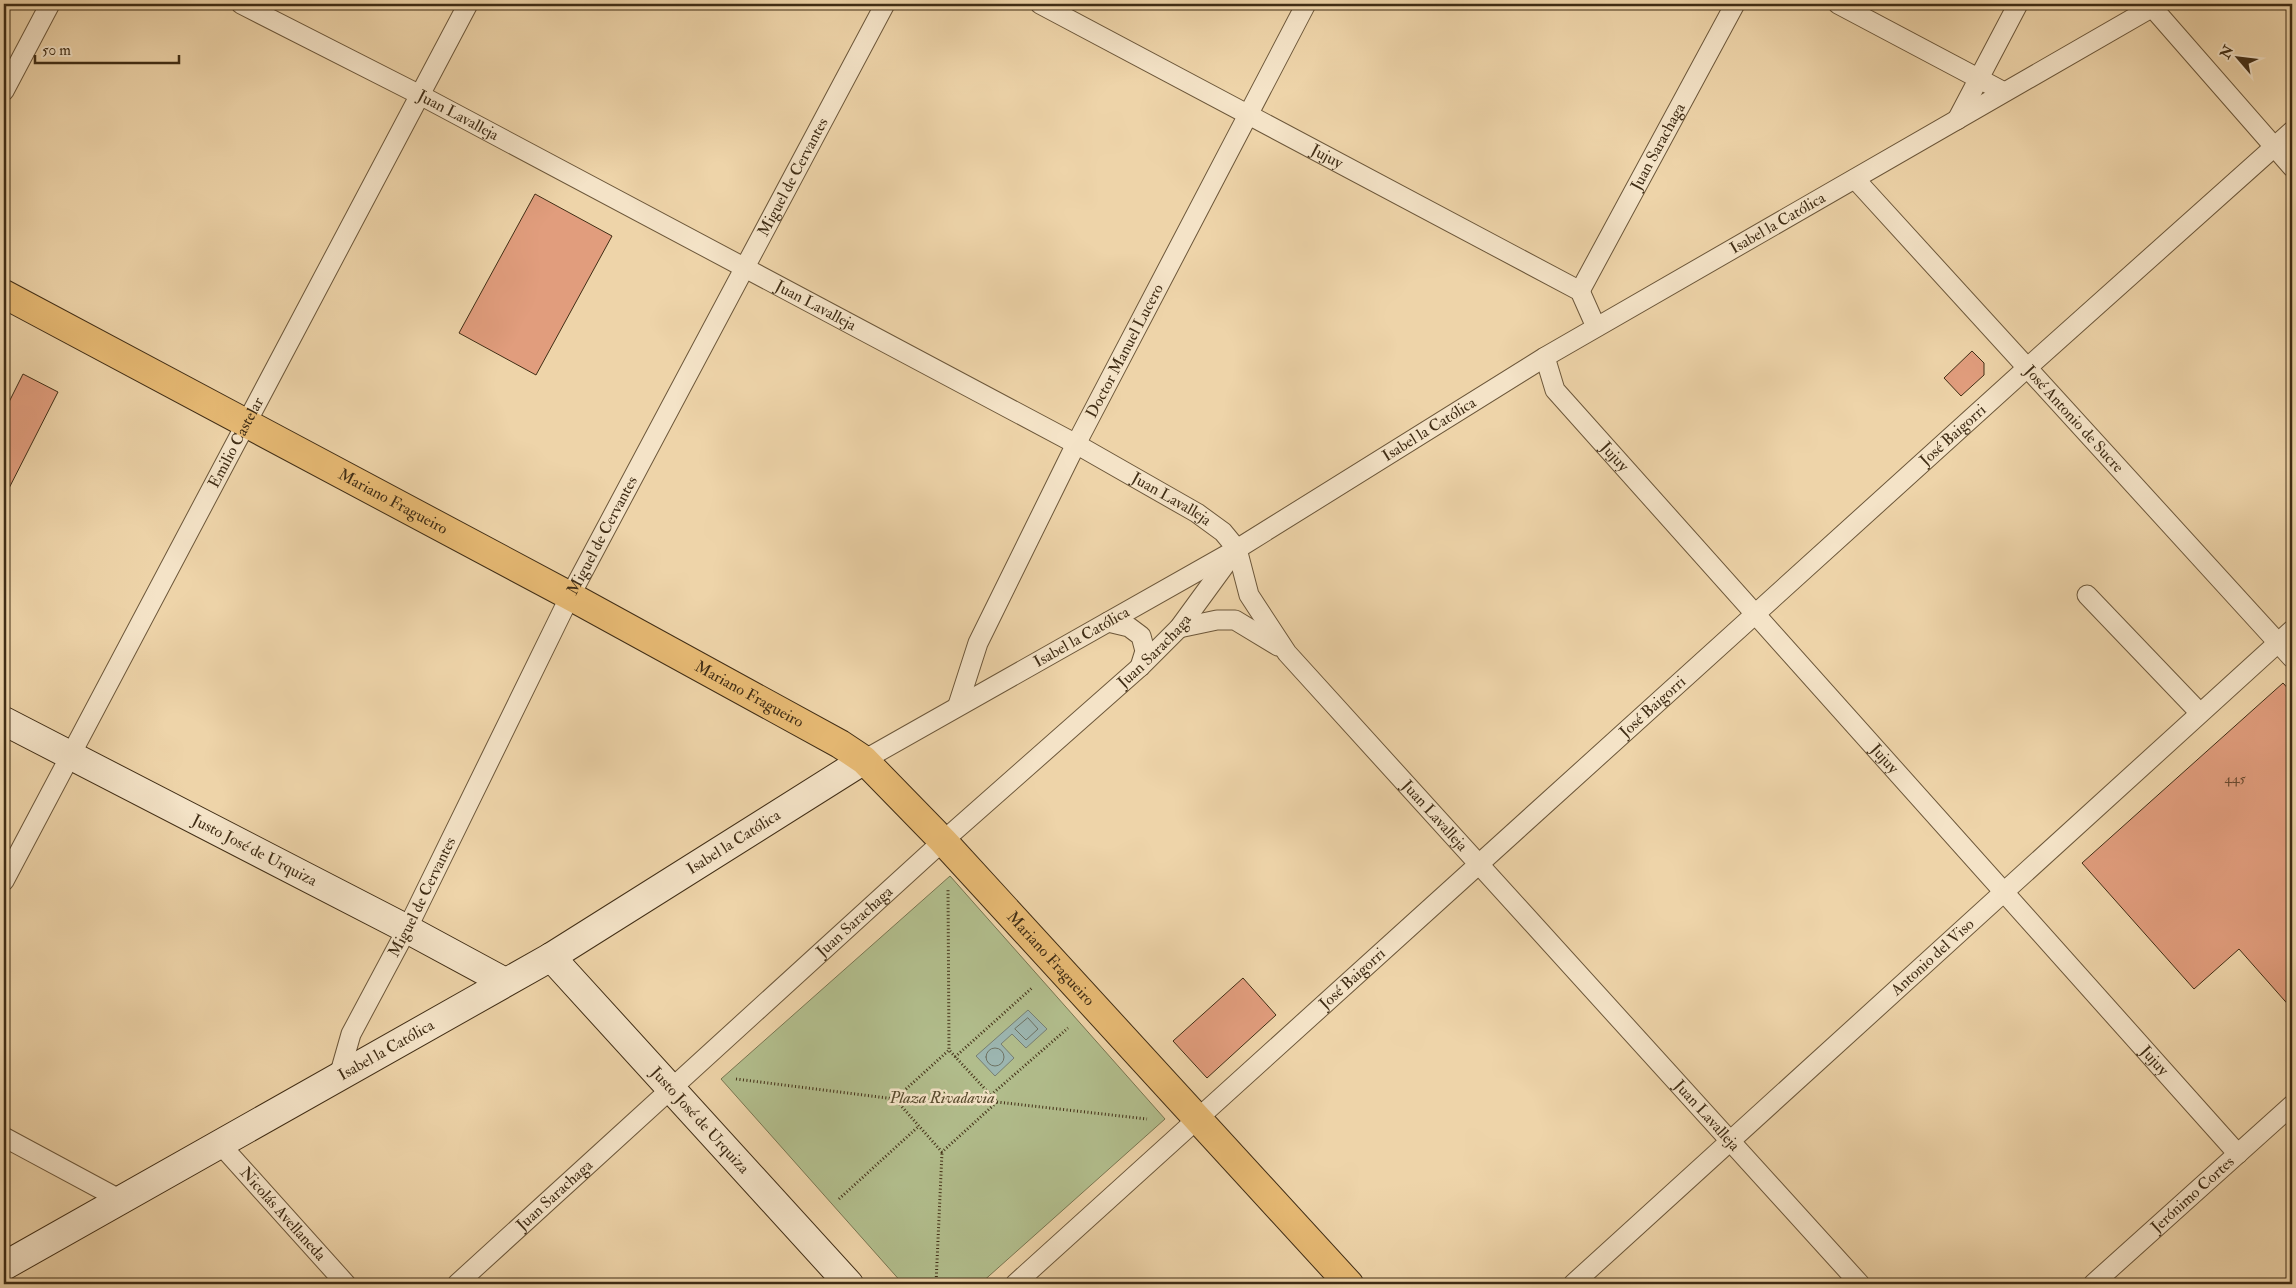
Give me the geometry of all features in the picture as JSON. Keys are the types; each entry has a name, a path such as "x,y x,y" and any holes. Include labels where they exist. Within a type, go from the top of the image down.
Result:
{"main road":[{"name":"Mariano Fragueiro","path":"4,294 570,596 840,744 864,760 944,841 1349,1284"}],"street":[{"path":"4,91 50,4"},
{"name":"Juan Lavalleja","path":"241,4 420,95 1076,444 1213,523 1237,548 1249,595 1287,653 1860,1284"},
{"name":"Emilio Castelar","path":"4,881 468,4"},
{"name":"Miguel de Cervantes","path":"339,1076 351,1034 407,929 570,596 885,4"},
{"name":"Jujuy","path":"1040,4 1580,291"},
{"name":"Doctor Manuel Lucero","path":"958,705 978,644 1076,444 1306,4"},
{"name":"Juan Sarachaga","path":"1580,291 1735,4"},
{"path":"1838,4 2004,92"},
{"path":"1957,120 2018,4"},
{"path":"2155,6 2292,167"},
{"name":"Isabel la Católica","path":"4,1266 551,957 864,760 1237,548 1545,356 1855,180 2155,6"},
{"name":"José Baigorri","path":"1015,1284 2027,368 2292,131"},
{"name":"José Antonio de Sucre","path":"1855,180 2292,658"},
{"path":"1580,291 1596,327"},
{"name":"Jujuy","path":"1545,356 1555,390 2238,1154"},
{"name":"Juan Sarachaga","path":"457,1284 944,841 1140,667 1179,628 1237,548"},
{"path":"2087,595 2200,714"},
{"path":"1179,628 1217,620 1235,620 1287,653"},
{"path":"1108,622 1128,627 1141,636 1145,651 1140,667"},
{"name":"Antonio del Viso","path":"1573,1284 2292,630"},
{"name":"Justo José de Urquiza","path":"4,721 407,929 505,982"},
{"name":"Justo José de Urquiza","path":"551,957 849,1284"},
{"name":"Jerónimo Cortes","path":"2093,1284 2292,1105"},
{"path":"4,1137 121,1200"},
{"name":"Nicolás Avellaneda","path":"220,1144 346,1284"}],"path":[{"path":"948,888 949,1050 955,1057 997,1102 1147,1119"},
{"path":"955,1057 1033,987"},
{"path":"991,1095 1068,1028"},
{"path":"895,1099 949,1050"},
{"path":"736,1080 895,1099 942,1152 936,1284"},
{"path":"942,1152 997,1102"},
{"path":"839,1200 919,1126"}],"green space":[{"name":"Plaza Rivadavia","path":"950,876 1165,1119 980,1284 903,1284 721,1079"}],"water":[{"path":"1028,1010 1047,1029 1026,1048 1012,1034 1001,1044 1014,1058 995,1076 976,1056"}],"building":[{"path":"535,194 612,236 536,375 459,333"},
{"path":"1972,351 1984,363 1984,375 1961,396 1944,378"},
{"path":"23,374 58,392 4,498 4,412"},
{"path":"2283,683 2292,693 2292,1009 2239,949 2194,989 2082,863"},
{"path":"1243,978 1276,1015 1207,1078 1173,1041"}]}
